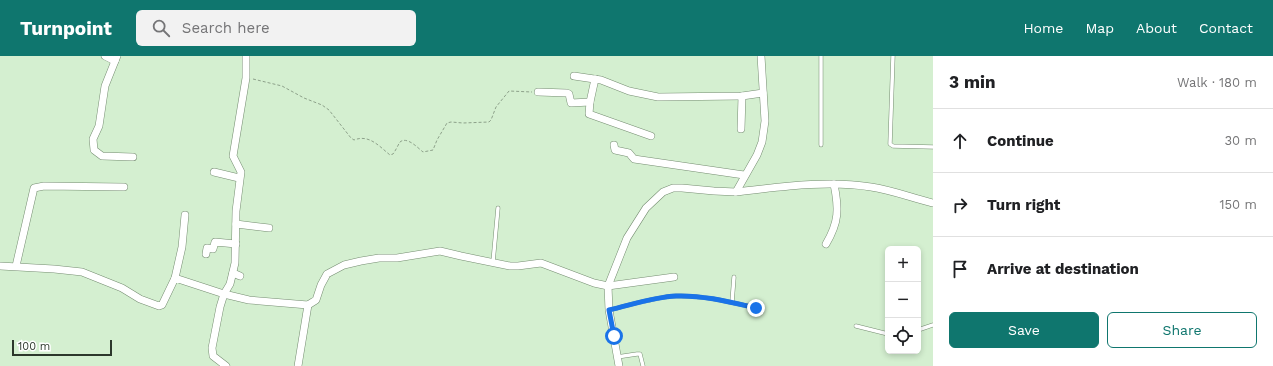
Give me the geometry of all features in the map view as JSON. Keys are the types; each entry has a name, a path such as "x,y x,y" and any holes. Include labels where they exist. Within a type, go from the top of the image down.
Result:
{"street":[{"path":"105,56 116,59 105,86 99,126 93,139 94,150 102,156 133,157"},
{"path":"226,366 213,356 212,348 220,307 224,294 230,284 235,263 236,211 241,172 233,156 246,78 246,56"},
{"path":"736,190 757,155 763,137 765,121 761,56"},
{"path":"574,76 605,81 629,91 658,96 742,96 763,93"},
{"path":"595,79 590,102 589,112 591,115 651,136"},
{"path":"538,92 567,93 569,94 571,103 590,102"},
{"path":"741,129 742,96"},
{"path":"614,145 615,150 628,153 634,159 743,177"},
{"path":"214,172 240,178"},
{"path":"826,244 834,231 838,208 834,184"},
{"path":"620,366 617,357 609,310 608,286 627,238 646,208 663,192 673,188 714,191 834,184 870,187 901,193 933,203"},
{"path":"16,266 34,188 44,186 124,187"},
{"path":"0,266 82,272 122,288 140,299 159,306 162,305 175,278 184,231 185,215"},
{"path":"236,224 269,228"},
{"path":"206,254 207,248 213,249 215,242 236,244"},
{"path":"175,278 224,294 249,300 308,305 316,300 321,285 327,274 344,265 379,258 397,258 440,251 493,263 518,266 541,263 594,283 608,286 674,277"},
{"path":"233,273 240,276"},
{"path":"298,366 308,305"}],"lane":[{"path":"821,56 821,145"},
{"path":"893,56 890,144 893,146 933,147"},
{"path":"493,263 498,208"},
{"path":"732,302 734,277"},
{"path":"609,310 675,296 698,296 756,308"},
{"path":"921,329 933,325"},
{"path":"856,326 885,333"},
{"path":"617,357 640,354 643,366"}],"path":[{"path":"246,78 282,86 304,98 322,105 329,110 350,138 354,140 369,138 390,154 393,154 400,142 408,140 423,152 433,150 447,123 489,122 496,107 509,91 538,92"}],"route":[{"path":"614,336 609,310 657,299 675,296 698,296 756,308"}]}
